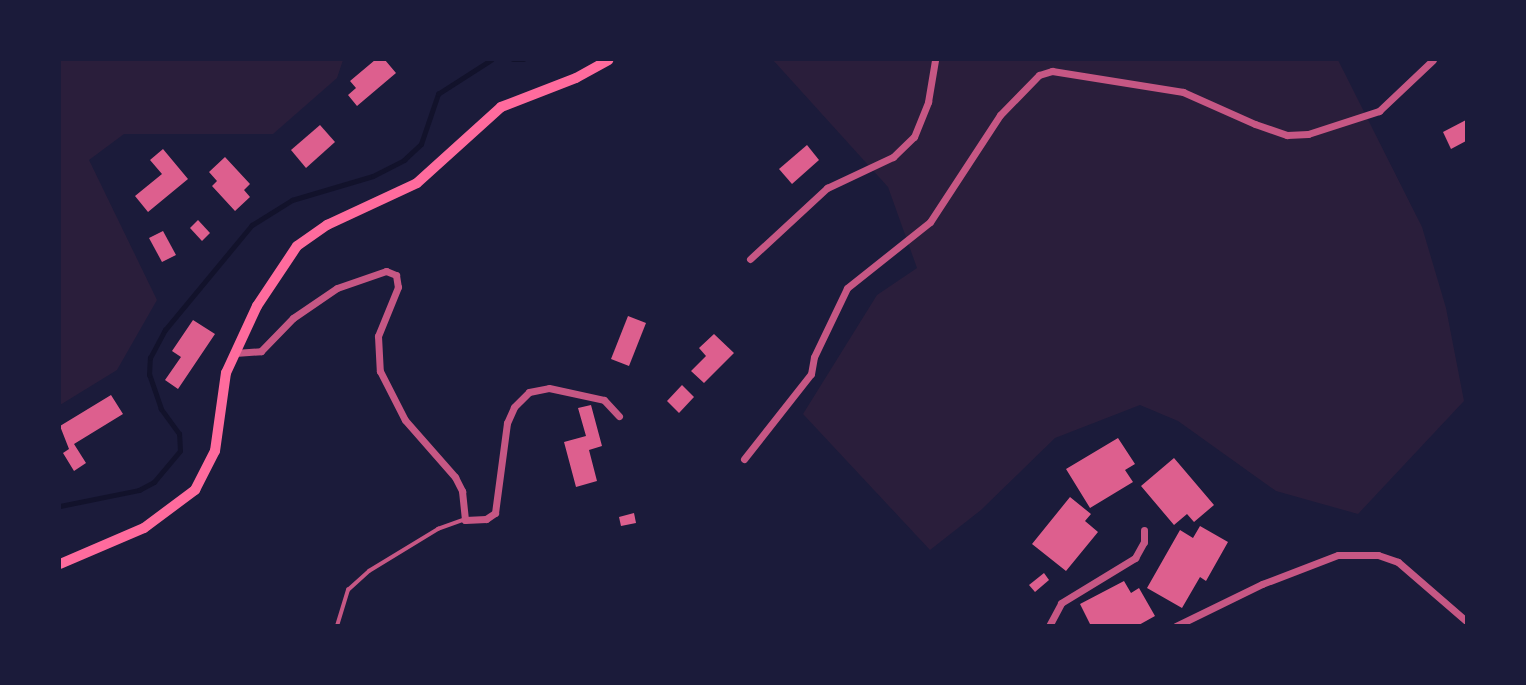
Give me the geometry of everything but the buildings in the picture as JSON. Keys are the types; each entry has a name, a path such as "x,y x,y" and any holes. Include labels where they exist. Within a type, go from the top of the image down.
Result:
{"main road":[{"path":"60,564 144,528 195,491 215,451 223,382 235,353 276,273 306,239 417,183 501,107 576,78 608,60"}],"street":[{"path":"750,259 827,188 893,158 914,137 928,102 935,60"},
{"path":"744,459 811,374 847,288 930,222 1000,115 1039,75 1052,71 1183,92 1287,135 1308,134 1379,111 1433,60"},
{"path":"235,353 261,351 293,318 337,288 386,271 396,275 398,287 378,336 380,371 405,420 455,477 462,491 465,520 486,519 495,513 507,423 514,407 529,392 549,388 604,400 619,416"},
{"path":"1049,625 1061,603 1135,558 1144,542 1144,530"},
{"path":"1176,625 1262,584 1338,555 1378,555 1398,562 1466,621"}],"lane":[{"path":"337,625 348,590 369,571 438,529 465,520"}],"shaded area":[{"path":"60,60 343,60 337,78 273,134 124,134 89,160 157,300 117,370 60,405"},
{"path":"773,60 1338,60 1422,227 1446,308 1464,401 1358,514 1276,491 1178,421 1140,405 1055,438 981,510 930,550 803,414 877,295 917,268 888,187"}],"waterway":[{"path":"60,506 139,490 154,482 180,451 179,434 161,409 149,375 150,358 165,330 252,225 292,200 373,176 404,160 421,144 438,94 491,60"},
{"path":"513,60 524,60"}]}
